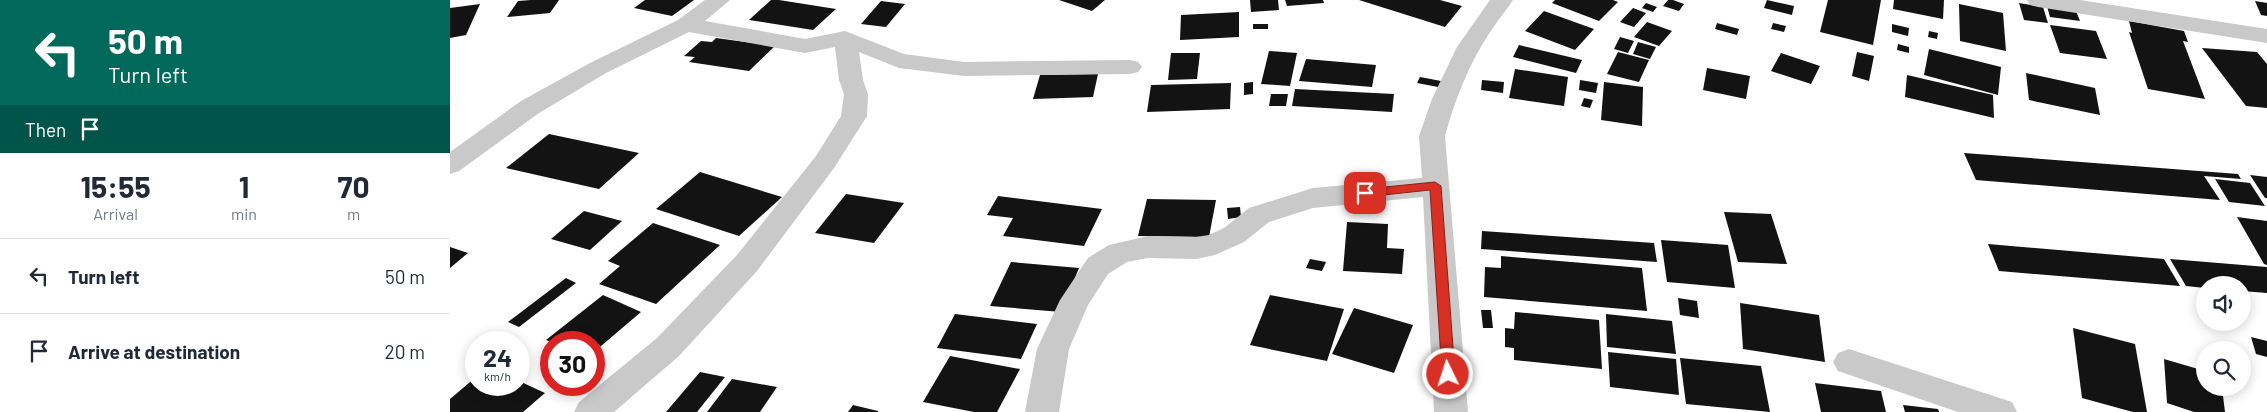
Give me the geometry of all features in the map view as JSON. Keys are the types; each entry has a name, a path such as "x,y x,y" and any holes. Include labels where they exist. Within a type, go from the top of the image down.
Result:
{"street":[{"path":"450,165 467,151 530,108 598,68 686,25 719,0"},
{"path":"1451,412 1432,136 1440,106 1458,63 1486,18 1502,0"},
{"path":"2038,0 2267,36"},
{"path":"686,25 805,46 845,38 900,61 964,69 1130,67"},
{"path":"591,412 674,340 746,263 825,162 854,116 856,94 845,38"},
{"path":"1042,412 1053,349 1075,300 1098,266 1119,253 1148,247 1196,248 1215,244 1234,235 1259,215 1313,198 1435,186"},
{"path":"1850,362 2000,412"}],"building":[{"path":"559,0 550,13 507,17 518,1"},
{"path":"645,0 694,0 672,16 634,8"},
{"path":"771,0 836,9 813,30 749,20"},
{"path":"1059,0 1105,0 1092,11"},
{"path":"1250,0 1278,0 1279,10 1251,12"},
{"path":"1285,0 1323,0 1324,3 1287,6"},
{"path":"1359,0 1440,0 1462,6 1445,27"},
{"path":"1555,0 1613,0 1618,2 1599,21 1552,3"},
{"path":"1668,0 1684,4 1679,11 1663,6"},
{"path":"1767,0 1794,6 1792,15 1764,8"},
{"path":"1828,0 1881,0 1873,45 1820,32"},
{"path":"1894,0 1944,0 1943,19 1893,9"},
{"path":"881,1 905,4 886,27 861,24"},
{"path":"2255,1 2267,3 2267,16 2261,15"},
{"path":"1646,3 1657,7 1653,12 1642,8"},
{"path":"2019,3 2043,7 2048,23 2024,20"},
{"path":"480,4 466,35 450,38 450,8"},
{"path":"1959,4 2003,13 2006,51 1960,41"},
{"path":"2047,6 2076,11 2080,21 2050,17"},
{"path":"1633,8 1646,13 1634,27 1620,22"},
{"path":"1544,11 1594,29 1575,50 1525,31"},
{"path":"1239,12 1239,37 1180,40 1181,15"},
{"path":"2129,21 2184,31 2188,42 2183,41 2205,99 2148,89 2129,32 2132,33"},
{"path":"1647,22 1672,31 1659,46 1634,37"},
{"path":"1717,23 1739,29 1737,35 1715,29"},
{"path":"1773,23 1786,26 1784,32 1771,29"},
{"path":"1253,24 1268,24 1268,29 1253,29"},
{"path":"1892,24 1909,28 1908,36 1892,32"},
{"path":"2050,25 2096,31 2107,59 2060,53"},
{"path":"1929,31 1938,33 1937,39 1928,37"},
{"path":"1620,37 1634,41 1628,53 1614,49"},
{"path":"716,38 775,46 749,71 689,62 695,57 684,56 701,41 712,42"},
{"path":"1638,42 1656,47 1650,59 1633,54"},
{"path":"1898,44 1909,47 1909,53 1897,50"},
{"path":"1519,45 1582,60 1576,73 1513,57"},
{"path":"2202,48 2257,52 2267,64 2267,108 2246,106"},
{"path":"1929,49 2001,67 1998,95 1924,75"},
{"path":"1269,51 1297,53 1290,86 1261,84"},
{"path":"1618,52 1649,60 1639,82 1607,74"},
{"path":"1857,52 1874,56 1869,81 1852,76"},
{"path":"1171,53 1200,53 1197,79 1168,80"},
{"path":"1781,53 1820,66 1811,84 1771,71"},
{"path":"1306,59 1376,65 1372,87 1299,81"},
{"path":"1707,68 1750,76 1746,99 1703,90"},
{"path":"1515,69 1568,77 1564,106 1509,98"},
{"path":"2026,73 2095,88 2100,115 2029,100"},
{"path":"1098,74 1093,97 1033,99 1040,75"},
{"path":"1907,75 1993,95 1994,118 1905,97"},
{"path":"1420,77 1441,81 1438,87 1417,83"},
{"path":"1482,80 1504,82 1503,93 1481,90"},
{"path":"1580,80 1598,83 1596,93 1579,90"},
{"path":"1253,82 1253,94 1244,95 1244,83"},
{"path":"1604,82 1643,87 1642,126 1601,120"},
{"path":"1231,83 1230,109 1147,112 1151,85"},
{"path":"1295,89 1394,94 1392,112 1292,106"},
{"path":"1271,94 1288,94 1286,106 1269,106"},
{"path":"1584,98 1593,100 1590,108 1581,106"},
{"path":"549,134 639,153 599,189 506,168"},
{"path":"1964,153 2238,174 2241,179 2204,176 2220,200 1976,180"},
{"path":"700,172 782,197 739,236 656,209"},
{"path":"2250,175 2267,177 2267,198 2265,198"},
{"path":"2215,179 2250,183 2265,206 2229,202"},
{"path":"846,194 904,203 874,243 815,233"},
{"path":"998,196 1102,209 1084,246 1003,236 1013,218 987,215"},
{"path":"1147,199 1216,200 1209,237 1138,236"},
{"path":"1240,207 1241,217 1228,219 1227,208"},
{"path":"584,211 622,221 590,250 551,239"},
{"path":"1724,212 1771,214 1787,264 1738,262"},
{"path":"2237,217 2267,221 2267,265 2264,264"},
{"path":"1347,222 1388,224 1387,248 1404,249 1402,274 1343,271"},
{"path":"653,223 720,245 656,304 599,284 620,266 608,261"},
{"path":"1482,231 1654,243 1657,262 1481,249"},
{"path":"1661,240 1728,245 1735,288 1667,282"},
{"path":"1988,244 2164,259 2180,286 1999,271"},
{"path":"450,247 468,253 450,268"},
{"path":"1501,256 1642,268 1647,311 1484,297 1485,267 1501,268"},
{"path":"1310,259 1326,262 1322,271 1306,268"},
{"path":"2170,259 2267,267 2267,293 2251,292 2251,276 2196,276 2196,287 2186,286"},
{"path":"1011,262 1079,268 1061,312 990,306"},
{"path":"566,278 576,283 519,327 508,322"},
{"path":"603,295 641,312 605,343 605,331 557,331"},
{"path":"1270,295 1344,309 1327,361 1250,345"},
{"path":"1678,298 1697,301 1699,318 1680,315"},
{"path":"1740,303 1819,315 1825,362 1743,349"},
{"path":"1354,308 1413,325 1394,373 1332,354"},
{"path":"1481,310 1491,310 1493,328 1483,328"},
{"path":"1515,312 1599,320 1602,369 1514,360 1514,348 1505,347 1505,328 1514,329"},
{"path":"955,314 1037,324 1021,359 937,348"},
{"path":"1606,314 1672,321 1676,354 1607,347"},
{"path":"2073,328 2135,344 2147,412 2133,412 2082,398"},
{"path":"2251,337 2267,341 2267,357 2256,354"},
{"path":"1608,352 1676,359 1679,395 1610,387"},
{"path":"950,356 1020,369 997,412 974,412 923,402"},
{"path":"1680,358 1761,366 1770,412 1686,404"},
{"path":"2164,359 2196,368 2196,396 2223,396 2225,412 2194,412 2167,403"},
{"path":"700,372 725,377 697,412 666,412"},
{"path":"732,379 777,387 760,412 707,412"},
{"path":"1815,383 1881,391 1886,412 1821,412"},
{"path":"465,386 465,396 530,396 530,386 540,391 542,396 523,412 450,412 450,399"},
{"path":"853,405 878,411 878,412 848,412"},
{"path":"1903,405 1938,409 1939,412 1905,412"}],"route":[{"path":"1365,193 1435,186 1448,374"}]}
